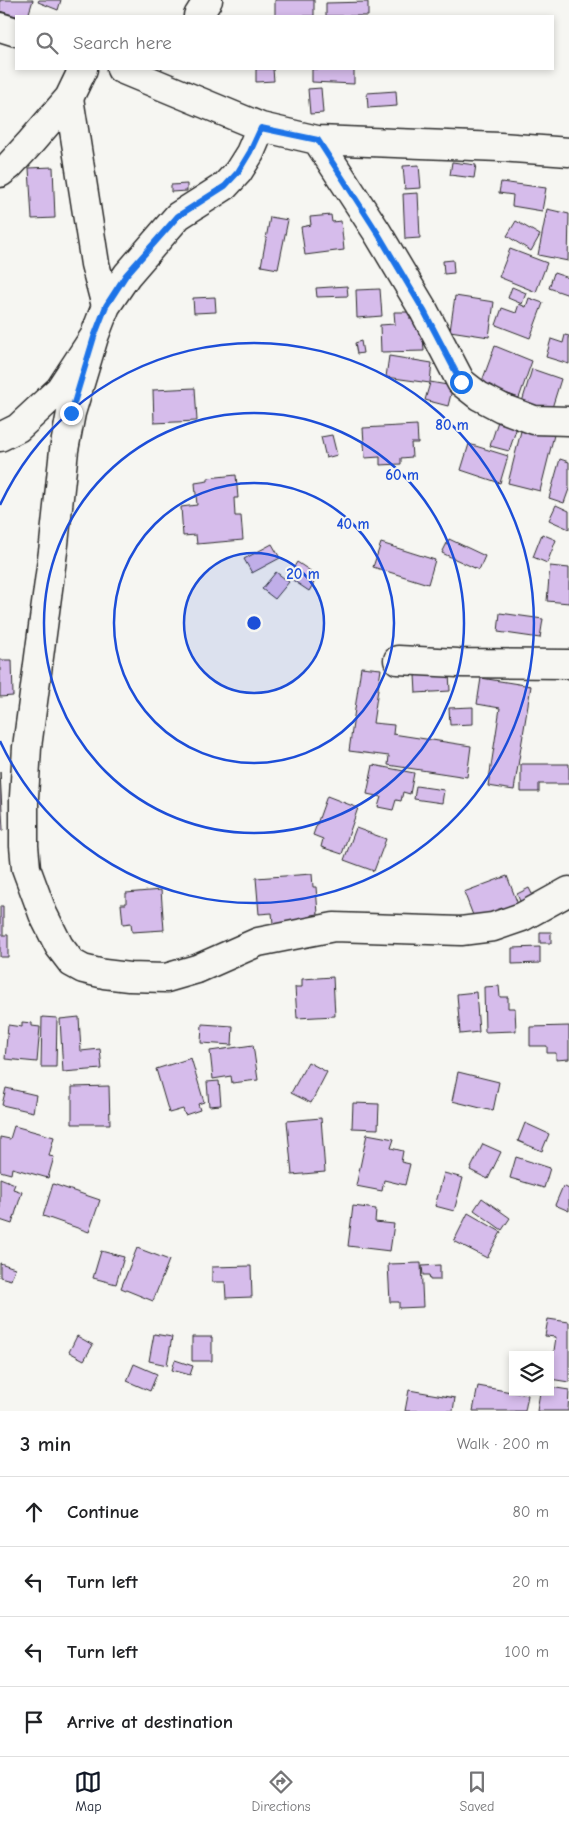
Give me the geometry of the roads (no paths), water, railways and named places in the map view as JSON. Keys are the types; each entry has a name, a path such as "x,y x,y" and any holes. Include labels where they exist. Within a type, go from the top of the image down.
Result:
{"street":[{"path":"199,15 208,0"},
{"path":"0,27 15,32"},
{"path":"0,173 9,166 69,98 83,70"},
{"path":"126,70 174,80 261,128 318,140 500,147 569,152"},
{"path":"69,98 95,264 106,306"},
{"path":"261,128 238,172 225,186 178,216 126,275 106,306 94,337 71,413 64,450 48,591 28,737 24,797 26,868 43,914 59,946 72,963 82,969 129,977 166,978 198,969 258,942 334,927 461,931 494,927 522,917 569,891"},
{"path":"318,140 377,232 424,311 461,382 479,396 502,408 534,420 569,421"},
{"path":"0,437 18,428 60,390 94,337"},
{"path":"398,660 458,663 569,664"}]}
